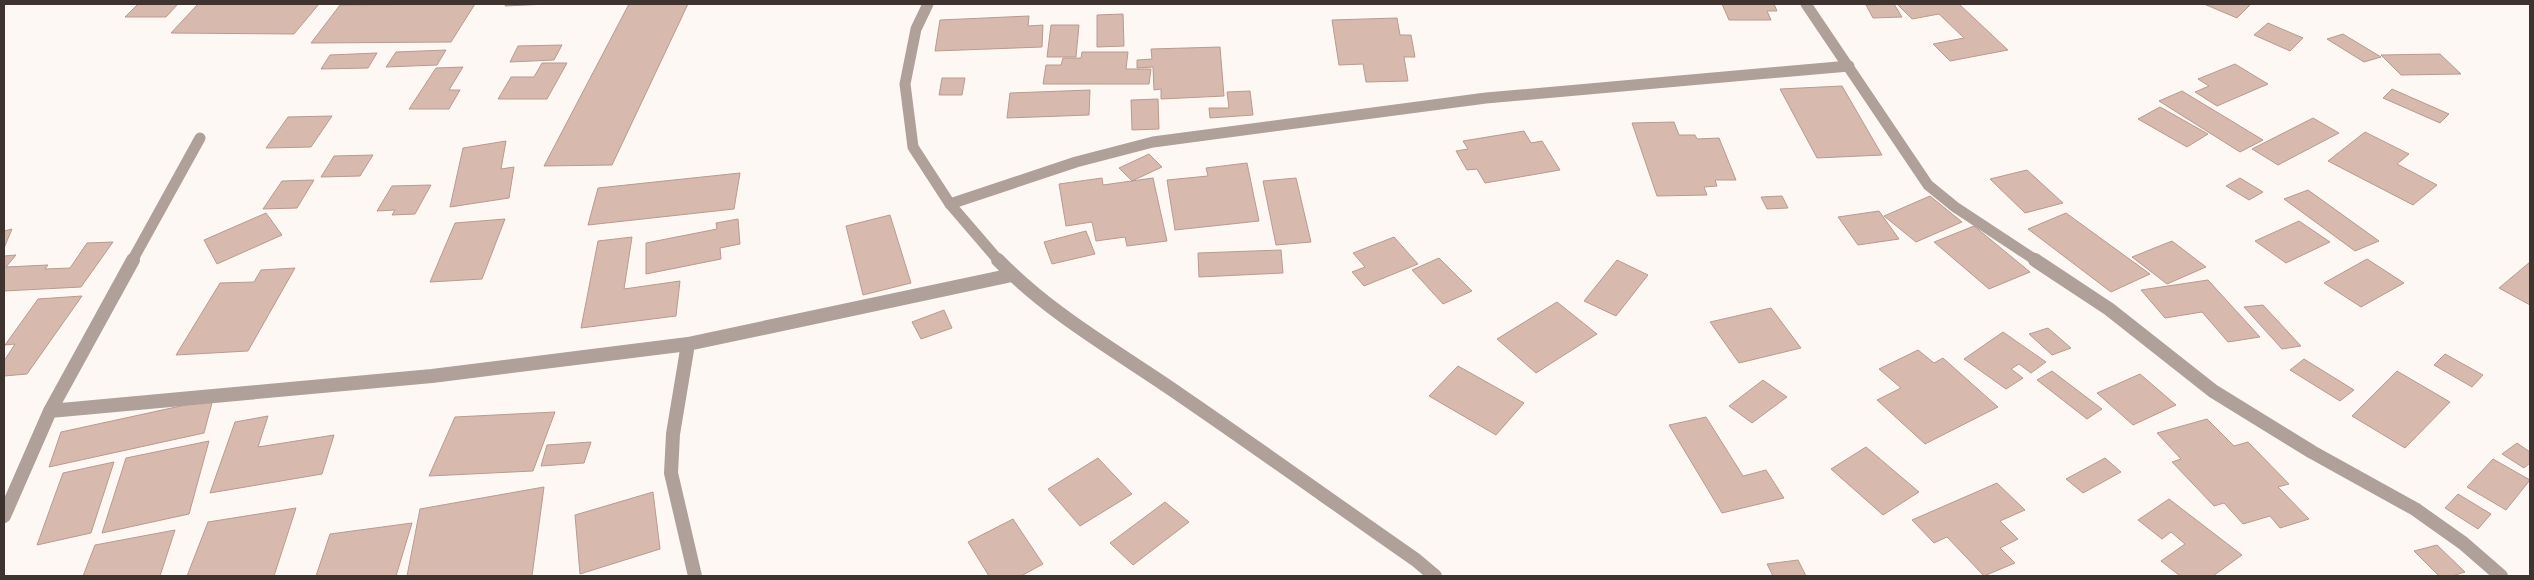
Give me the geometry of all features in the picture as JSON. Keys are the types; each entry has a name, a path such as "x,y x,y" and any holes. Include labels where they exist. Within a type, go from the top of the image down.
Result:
{"street":[{"path":"928,4 916,30 904,84 912,147 950,204 984,246 1012,275 1086,333 1179,394 1416,560 1435,576"},
{"path":"1806,4 1849,66 1907,157 1928,185 1955,207 2101,303 2213,391 2282,435 2416,509 2463,543 2501,576"},
{"path":"950,204 1103,152 1152,142 1403,111 1486,98 1849,66"},
{"path":"4,516 50,411 200,138"},
{"path":"50,411 432,376 688,344 1012,275"},
{"path":"688,344 673,434 671,473 696,576"}],"building":[{"path":"138,4 178,4 166,17 125,17"},
{"path":"198,4 319,4 294,34 171,33"},
{"path":"475,4 451,42 311,43 340,5"},
{"path":"506,4 548,4 505,6"},
{"path":"629,4 688,4 612,165 544,166"},
{"path":"1722,4 1774,4 1777,11 1767,11 1771,20 1729,20"},
{"path":"1894,4 1902,17 1873,18 1866,5"},
{"path":"1897,4 1959,4 2008,50 1950,61 1933,44 1964,38 1939,14 1912,19"},
{"path":"2204,4 2251,4 2237,18"},
{"path":"1123,14 1124,46 1097,47 1097,15"},
{"path":"1029,16 1028,26 1043,25 1042,47 935,51 940,20"},
{"path":"1397,18 1400,35 1411,35 1415,57 1404,57 1408,81 1366,82 1363,64 1339,65 1332,20"},
{"path":"2268,23 2303,38 2290,51 2254,35"},
{"path":"1051,25 1079,25 1076,57 1047,57"},
{"path":"2343,34 2381,57 2364,62 2327,39"},
{"path":"562,45 554,60 510,62 518,46"},
{"path":"1220,47 1224,96 1161,99 1161,89 1154,90 1153,67 1137,68 1137,60 1152,59 1151,49"},
{"path":"446,50 437,65 386,67 396,52"},
{"path":"1082,52 1128,52 1126,69 1151,69 1149,84 1043,84 1046,65 1061,65 1063,58 1081,58"},
{"path":"377,53 368,68 321,69 330,55"},
{"path":"2440,54 2461,74 2401,75 2381,55"},
{"path":"542,63 567,63 547,99 498,99 511,77 534,77"},
{"path":"2235,64 2268,84 2217,106 2195,92 2209,86 2198,79"},
{"path":"463,67 449,90 460,90 449,109 409,109 436,68"},
{"path":"942,78 965,78 962,95 939,95"},
{"path":"1842,86 1882,155 1817,158 1780,89"},
{"path":"2392,89 2449,114 2440,123 2383,98"},
{"path":"1090,90 1089,115 1007,118 1010,93"},
{"path":"1250,91 1253,115 1210,118 1209,108 1229,108 1227,92"},
{"path":"2182,91 2263,140 2240,152 2159,101"},
{"path":"1158,99 1159,129 1132,130 1131,100"},
{"path":"2160,107 2208,134 2187,147 2138,119"},
{"path":"332,116 311,147 266,148 288,117"},
{"path":"2313,118 2339,133 2278,165 2252,149"},
{"path":"1674,122 1679,135 1695,135 1697,139 1719,138 1736,180 1715,180 1717,186 1704,187 1707,195 1657,196 1632,123"},
{"path":"1524,131 1531,143 1542,141 1560,170 1485,183 1477,169 1467,170 1456,151 1468,149 1463,141"},
{"path":"2365,132 2409,154 2397,164 2437,185 2413,205 2328,161"},
{"path":"506,141 501,169 514,167 509,198 450,207 463,148"},
{"path":"1149,154 1162,167 1132,181 1119,168"},
{"path":"373,155 360,176 321,177 334,156"},
{"path":"1247,163 1259,221 1175,230 1167,180 1208,176 1206,168"},
{"path":"2027,170 2063,203 2025,213 1990,179"},
{"path":"740,173 734,209 588,225 598,188"},
{"path":"1102,178 1103,185 1153,178 1167,241 1127,246 1125,237 1096,241 1092,222 1066,226 1059,184"},
{"path":"1296,178 1311,242 1276,245 1263,181"},
{"path":"2240,178 2263,192 2249,200 2226,186"},
{"path":"314,180 297,208 263,209 282,181"},
{"path":"431,185 415,214 392,215 395,210 377,211 392,186"},
{"path":"2308,190 2379,241 2355,251 2284,199"},
{"path":"1782,196 1788,208 1767,209 1761,197"},
{"path":"1930,196 1962,222 1916,242 1884,216"},
{"path":"1879,211 1899,239 1858,245 1838,217"},
{"path":"266,213 282,235 217,264 204,240"},
{"path":"2066,213 2150,274 2111,292 2028,229"},
{"path":"890,215 911,283 863,295 846,226"},
{"path":"505,219 482,279 430,282 455,223"},
{"path":"738,219 740,244 720,248 721,259 646,274 646,243 717,229 716,223"},
{"path":"2299,221 2330,242 2286,263 2255,241"},
{"path":"1974,226 2030,272 1989,289 1934,242"},
{"path":"12,229 4,248 4,231"},
{"path":"1086,231 1095,254 1052,264 1044,242"},
{"path":"632,237 624,289 680,281 676,316 581,328 598,241"},
{"path":"1394,237 1418,264 1364,286 1352,272 1365,267 1353,253"},
{"path":"2172,241 2206,267 2167,284 2132,257"},
{"path":"113,242 81,287 4,291 4,256 16,255 6,267 48,265 45,269 70,268 87,243"},
{"path":"1281,250 1283,273 1199,277 1198,253"},
{"path":"1439,258 1472,291 1443,304 1412,270"},
{"path":"2367,259 2404,283 2361,307 2324,283"},
{"path":"1617,260 1648,275 1616,316 1584,301"},
{"path":"2530,262 2530,305 2499,288"},
{"path":"295,268 248,351 176,355 220,283 254,282 261,270"},
{"path":"2208,280 2260,337 2228,342 2202,312 2165,318 2141,290"},
{"path":"82,296 27,374 4,376 4,361 15,344 5,345 38,299"},
{"path":"1557,302 1597,334 1536,373 1497,339"},
{"path":"2263,305 2301,346 2282,349 2244,307"},
{"path":"1771,308 1801,348 1739,363 1710,322"},
{"path":"944,310 952,328 921,339 912,322"},
{"path":"2048,328 2071,348 2052,355 2029,334"},
{"path":"2003,332 2046,362 2031,373 2019,364 2011,369 2023,378 2006,389 1964,359"},
{"path":"1918,350 1934,363 1943,358 1998,407 1925,444 1877,400 1901,388 1879,369"},
{"path":"2445,354 2483,375 2472,387 2434,365"},
{"path":"2304,359 2354,390 2340,401 2290,370"},
{"path":"1458,366 1524,403 1496,435 1429,396"},
{"path":"2052,371 2102,409 2087,419 2037,380"},
{"path":"2397,371 2450,402 2405,448 2352,416"},
{"path":"2140,374 2176,405 2133,425 2097,393"},
{"path":"1763,380 1787,397 1752,423 1729,406"},
{"path":"213,399 204,433 49,467 61,432"},
{"path":"555,412 533,471 429,476 455,417"},
{"path":"268,416 258,447 334,435 322,474 210,493 235,422"},
{"path":"1706,417 1743,476 1766,470 1784,498 1722,513 1669,425"},
{"path":"2207,419 2234,446 2248,442 2289,484 2278,487 2309,519 2280,528 2270,516 2243,524 2224,503 2214,506 2172,462 2181,459 2157,433"},
{"path":"209,441 189,514 102,533 126,458"},
{"path":"591,442 584,463 541,466 547,445"},
{"path":"2517,443 2530,452 2530,463 2524,468 2502,454"},
{"path":"1866,447 1919,492 1883,515 1831,469"},
{"path":"1098,458 1132,494 1080,526 1048,489"},
{"path":"2105,458 2121,472 2083,493 2066,479"},
{"path":"2493,459 2530,480 2506,510 2467,487"},
{"path":"114,462 91,533 37,545 63,473"},
{"path":"1997,483 2025,510 2000,521 2018,539 2000,548 2015,563 1984,576 1947,537 1934,543 1912,520"},
{"path":"544,487 532,576 407,576 420,509"},
{"path":"653,492 660,549 580,574 575,515"},
{"path":"2458,494 2491,514 2478,529 2445,508"},
{"path":"2169,499 2242,555 2213,576 2180,576 2161,561 2185,544 2171,532 2162,539 2138,520"},
{"path":"1165,502 1189,522 1133,565 1110,543"},
{"path":"296,508 274,576 187,576 208,522"},
{"path":"1013,519 1043,564 1021,576 989,576 968,542"},
{"path":"412,523 396,576 316,576 330,534"},
{"path":"175,530 160,576 83,576 95,545"},
{"path":"2437,545 2465,572 2452,576 2439,576 2414,551"},
{"path":"1798,560 1806,576 1773,576 1767,564"}]}
